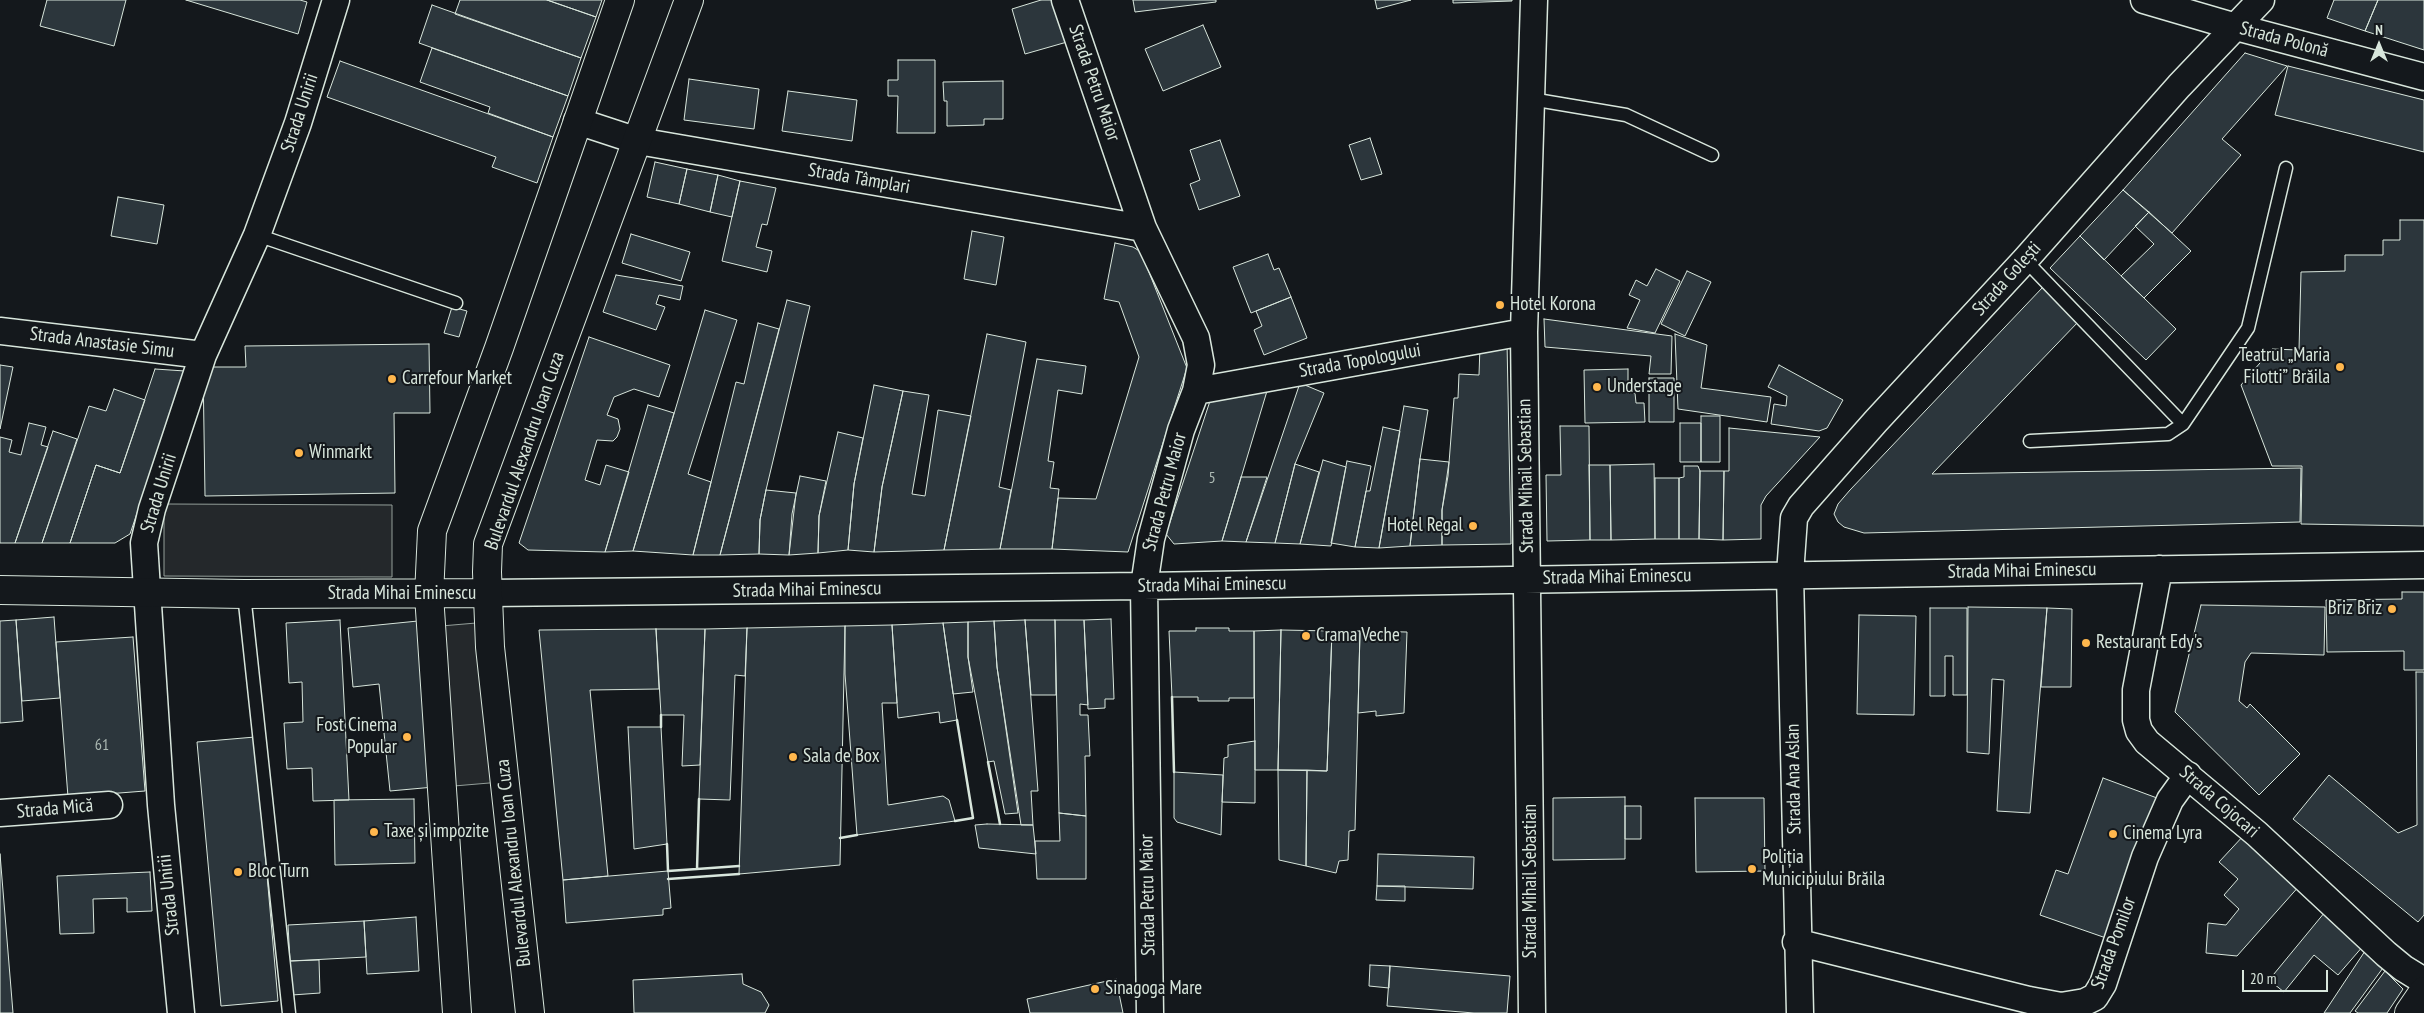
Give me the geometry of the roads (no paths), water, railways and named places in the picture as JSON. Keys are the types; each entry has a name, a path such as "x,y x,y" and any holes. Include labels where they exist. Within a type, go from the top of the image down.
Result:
{"main road":[{"path":"457,1013 429,595 429,556 433,524 499,348 620,0"},
{"name":"Bulevardul Alexandru Ioan Cuza","path":"530,1013 490,647 488,544 689,0"},
{"name":"Strada Mihai Eminescu","path":"0,590 244,594 429,595 488,593"},
{"path":"2409,1013 2424,990"}],"street":[{"name":"Strada Unirii","path":"181,1013 161,805 144,542 152,509 203,355 257,234 298,123 336,0"},
{"name":"Strada Petru Maior","path":"1065,0 1143,228 1196,338 1201,365 1196,391 1181,430 1151,539 1144,586 1150,1013"},
{"name":"Strada Mihail Sebastian","path":"1532,1013 1524,332 1534,0"},
{"name":"Strada Polonă","path":"2144,0 2236,27 2424,77"},
{"name":"Strada Golești","path":"1790,574 1792,527 1794,518 1801,506 2025,260 2179,86 2261,0"},
{"name":"Strada Tâmplari","path":"577,121 638,141 1143,228"},
{"name":"Strada Anastasie Simu","path":"0,331 203,355"},
{"name":"Strada Topologului","path":"1196,391 1524,332"},
{"name":"Strada Mihai Eminescu","path":"488,593 1144,586 1527,578 2424,565"},
{"name":"Strada Cojocari","path":"2159,569 2136,690 2136,720 2139,731 2147,742 2257,834 2386,954 2424,981"},
{"name":"Strada Ana Aslan","path":"1790,574 1796,942 1800,1013"},
{"name":"Strada Pomilor","path":"1796,942 2030,1000 2061,1006 2072,1006 2085,1002 2095,996 2103,984 2145,857 2170,800 2188,775"},
{"name":"Strada Mică","path":"0,814 110,805"}],"lane":[{"path":"1531,99 1626,115 1712,155"},
{"path":"2030,441 2168,434 2184,424 2248,328 2286,168"},
{"path":"257,234 456,303"},
{"path":"2025,260 2184,424"},
{"path":"244,594 289,1013"}],"place":[{"name":"Hotel Korona","path":"1500,305"},
{"name":"Teatrul „Maria Filotti” Brăila","path":"2340,367"},
{"name":"Carrefour Market","path":"392,379"},
{"name":"Understage","path":"1597,387"},
{"name":"Winmarkt","path":"299,453"},
{"name":"Hotel Regal","path":"1473,526"},
{"name":"Briz Briz","path":"2392,609"},
{"name":"Crama Veche","path":"1306,636"},
{"name":"Restaurant Edy's","path":"2086,643"},
{"name":"Fost Cinema Popular","path":"407,737"},
{"name":"Sala de Box","path":"793,757"},
{"name":"Taxe și impozite","path":"374,832"},
{"name":"Cinema Lyra","path":"2113,834"},
{"name":"Poliția Municipiului Brăila","path":"1752,869"},
{"name":"Bloc Turn","path":"238,872"},
{"name":"Sinagoga Mare","path":"1095,989"}]}
